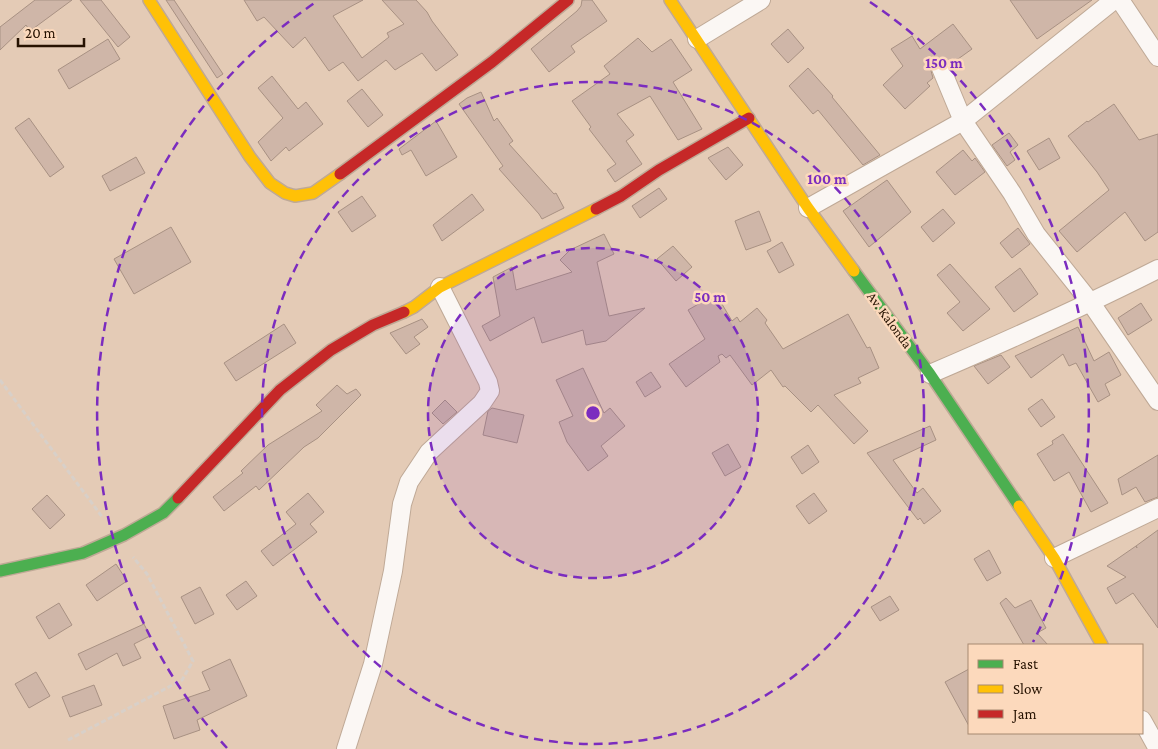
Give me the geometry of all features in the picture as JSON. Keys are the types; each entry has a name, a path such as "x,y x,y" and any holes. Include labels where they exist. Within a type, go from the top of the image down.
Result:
{"street":[{"path":"149,0 250,157 270,183 285,193 295,196 312,193 324,185 492,62 568,0"},
{"name":"Av. Kalonda","path":"670,0 808,208 930,374 1054,558 1101,644"},
{"path":"697,40 762,0"},
{"path":"808,208 963,121 1114,0"},
{"path":"1120,0 1158,57"},
{"path":"941,68 963,121 1012,193 1036,234 1091,303 1158,401"},
{"path":"0,571 83,553 117,538 164,513 280,390 331,350 373,325 414,307 440,287 621,196 659,170 749,118"},
{"path":"930,374 1091,303 1158,269"},
{"path":"346,749 373,664 393,571 402,504 409,482 428,452 482,403 490,391 488,382 440,287"},
{"path":"1054,558 1158,508"},
{"path":"1143,722 1158,749"}],"path":[{"path":"0,380 117,538 147,574 193,661 182,680 68,740"}],"building":[{"path":"35,0 72,0 30,31 26,25 0,50 0,27"},
{"path":"80,0 101,0 130,37 118,47"},
{"path":"166,0 174,0 223,74 217,78"},
{"path":"244,0 363,0 333,16 362,58 389,37 387,33 404,24 382,0 416,0 458,55 436,71 422,53 395,70 386,60 358,81 343,62 329,71 305,37 293,48 264,17 257,21"},
{"path":"582,0 592,0 607,21 571,46 575,52 549,72 531,49 577,11 581,6"},
{"path":"1010,0 1092,0 1037,39"},
{"path":"953,24 972,49 951,64 943,58 937,58 933,61 930,67 933,78 927,83 930,86 905,109 883,85 903,66 891,49 912,36 920,49"},
{"path":"788,29 804,48 788,63 771,44"},
{"path":"638,38 652,52 671,39 692,70 673,82 702,129 678,140 650,96 617,114 634,135 626,141 642,164 615,182 607,170 616,164 589,129 591,127 572,101 610,74 604,66"},
{"path":"108,39 120,59 69,89 58,70"},
{"path":"808,68 880,155 863,165 818,110 813,114 789,86"},
{"path":"272,76 298,109 306,102 323,124 289,151 286,147 271,161 258,142 283,118 258,88"},
{"path":"362,89 383,115 368,127 347,101"},
{"path":"481,92 494,121 497,118 513,141 509,144 554,194 556,193 564,208 542,219 499,169 503,166 459,104"},
{"path":"1114,104 1139,140 1158,134 1158,232 1145,241 1125,212 1077,252 1059,231 1109,190 1068,136"},
{"path":"29,118 64,167 50,177 15,128"},
{"path":"436,121 457,157 426,176 411,150 402,155 399,149"},
{"path":"1009,133 1018,145 1010,152 1015,160 1007,166 992,145"},
{"path":"1049,138 1060,158 1039,170 1027,151"},
{"path":"728,147 743,165 726,180 708,158"},
{"path":"963,150 972,161 975,158 985,172 955,195 936,172"},
{"path":"136,157 145,173 110,191 102,176"},
{"path":"887,180 911,212 869,247 843,211"},
{"path":"659,188 667,199 640,218 632,206"},
{"path":"472,194 484,210 442,241 433,225"},
{"path":"362,196 376,216 352,232 338,212"},
{"path":"943,209 955,223 933,242 921,227"},
{"path":"759,211 771,241 746,250 735,221"},
{"path":"171,227 191,262 134,294 114,259"},
{"path":"1018,228 1030,244 1012,258 1000,243"},
{"path":"604,234 614,254 597,262 609,316 645,308 606,341 586,345 583,330 542,343 534,317 490,341 482,326 500,316 493,277 512,267 516,290 572,272 560,260 570,250"},
{"path":"782,242 794,265 779,273 767,251"},
{"path":"673,246 692,267 676,281 657,259"},
{"path":"950,264 990,309 963,331 947,313 960,302 937,275"},
{"path":"1020,268 1038,294 1014,312 995,287"},
{"path":"716,294 732,321 737,317 740,322 757,308 767,320 765,323 783,349 848,314 867,348 870,347 879,368 858,378 861,383 834,395 868,431 854,444 818,405 811,412 785,386 783,387 771,370 752,385 730,355 726,358 722,354 718,356 720,362 686,387 669,364 705,339 688,310"},
{"path":"1141,303 1152,320 1128,335 1118,318"},
{"path":"422,319 428,327 414,337 420,344 406,354 390,333"},
{"path":"284,324 296,343 236,381 224,363"},
{"path":"1078,327 1094,361 1109,352 1121,375 1105,384 1110,395 1098,402 1076,363 1069,366 1063,354 1031,378 1015,356"},
{"path":"1001,355 1010,367 988,384 974,366"},
{"path":"583,368 604,413 610,408 625,426 601,446 608,456 588,471 567,442 559,422 573,416 556,380"},
{"path":"651,372 661,387 645,397 636,382"},
{"path":"337,385 347,394 356,389 361,395 318,438 304,447 259,490 256,486 224,511 213,497 243,473 241,471 268,445 322,411 316,405"},
{"path":"1042,399 1055,417 1041,427 1028,409"},
{"path":"445,400 457,412 443,424 432,413"},
{"path":"492,408 524,415 517,443 483,435 488,411"},
{"path":"930,426 936,440 893,460 917,493 923,488 941,511 924,524 920,518 918,520 867,453"},
{"path":"1063,434 1108,503 1091,512 1069,472 1054,481 1037,454 1053,444 1052,441"},
{"path":"728,444 741,467 725,476 712,453"},
{"path":"808,445 819,462 802,474 791,457"},
{"path":"1158,455 1158,497 1145,502 1136,487 1122,495 1118,479"},
{"path":"308,493 324,512 310,524 317,532 273,566 261,551 296,524 286,512"},
{"path":"814,493 827,511 809,524 796,506"},
{"path":"47,495 65,515 50,529 32,509"},
{"path":"1158,530 1158,628 1133,593 1116,604 1107,588 1126,577 1107,566"},
{"path":"989,550 1001,573 987,581 974,559"},
{"path":"116,564 127,581 97,601 86,585"},
{"path":"246,581 257,596 237,610 226,595"},
{"path":"200,587 214,614 195,624 181,597"},
{"path":"890,596 899,610 880,621 871,607"},
{"path":"1006,598 1015,608 1031,600 1046,628 1037,633 1047,644 1023,644 1000,603"},
{"path":"59,603 72,625 49,639 36,617"},
{"path":"144,624 150,636 134,644 141,658 123,666 117,653 86,670 78,654"},
{"path":"230,659 247,696 197,720 200,730 174,739 163,706 210,690 202,672"},
{"path":"968,670 968,724 945,682"},
{"path":"36,672 50,696 29,708 15,684"},
{"path":"94,685 102,705 70,717 62,697"}],"traffic: fast":[{"path":"854,271 930,374 1019,506"},
{"path":"0,571 83,553 124,535 163,513 178,498"}],"traffic: slow":[{"path":"149,0 250,157 270,183 285,193 295,196 313,193 340,174"},
{"path":"670,0 808,208 854,271"},
{"path":"404,312 414,307 440,287 596,209"},
{"path":"1019,506 1054,558 1101,644"}],"traffic: jam":[{"path":"340,174 492,62 568,0"},
{"path":"596,209 621,196 659,170 749,118"},
{"path":"178,498 280,390 331,350 373,325 404,312"}]}
